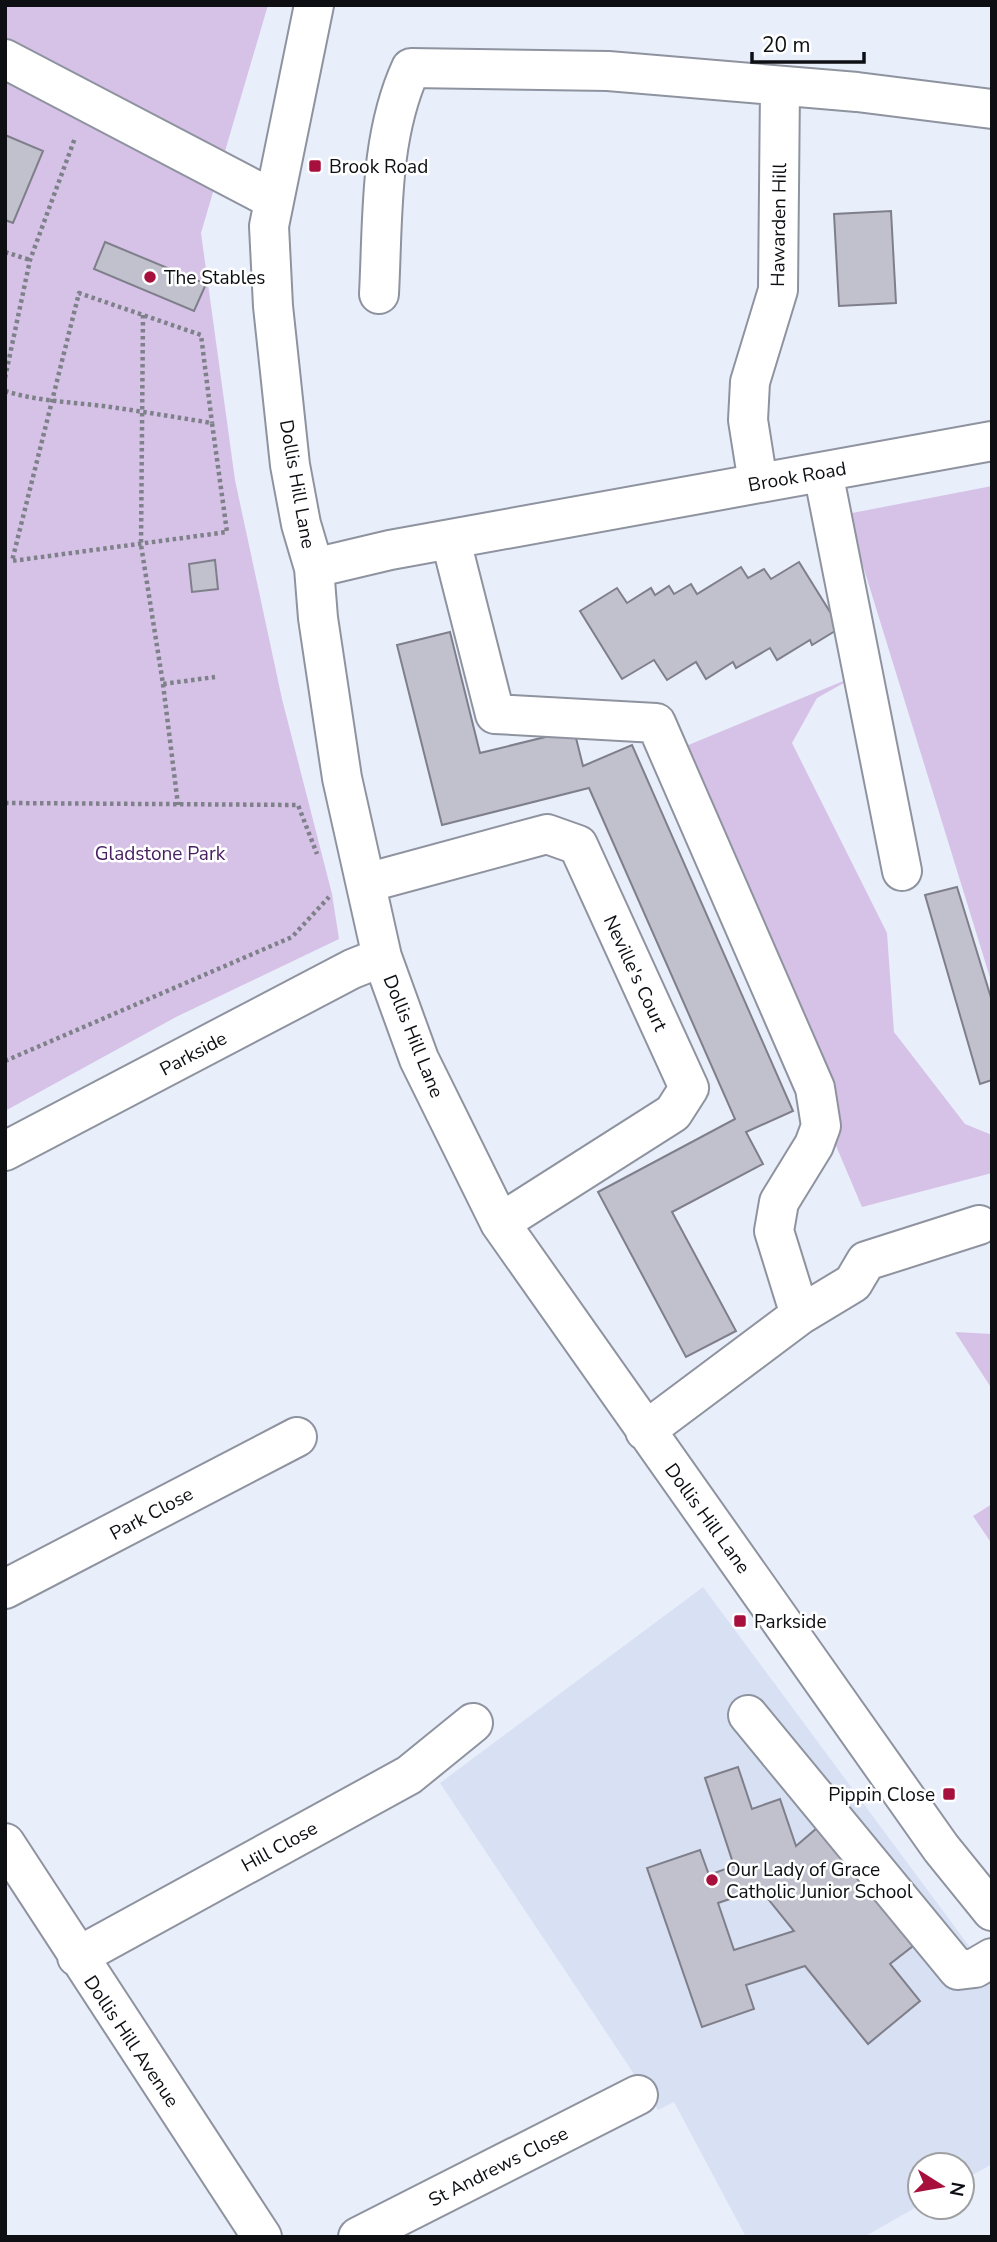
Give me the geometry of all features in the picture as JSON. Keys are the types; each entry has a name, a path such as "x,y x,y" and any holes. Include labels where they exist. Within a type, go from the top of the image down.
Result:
{"street":[{"name":"Dollis Hill Lane","path":"314,5 269,226 273,306 290,465 301,524 314,568 318,618 342,778 349,889 382,957 419,1059 500,1223 941,1848 992,1911"},
{"path":"5,58 274,201"},
{"path":"379,294 389,132 398,97 411,68 608,71 780,88 857,92 992,110"},
{"name":"Hawarden Hill","path":"758,483 748,419 750,382 778,290 780,88"},
{"name":"Brook Road","path":"314,568 390,550 992,441"},
{"path":"822,472 902,871"},
{"path":"451,541 495,714 656,723 815,1088 821,1126 814,1145 779,1202 774,1231 800,1315"},
{"name":"Neville's Court","path":"349,889 547,834 578,845 689,1088 673,1113 500,1223"},
{"name":"Parkside","path":"5,1151 352,969 382,957"},
{"path":"645,1431 800,1315 853,1283 866,1261 979,1225"},
{"name":"Park Close","path":"5,1589 297,1437"},
{"path":"748,1715 958,1970 975,1968 992,1958"},
{"name":"Hill Close","path":"77,1957 410,1775 473,1723"},
{"name":"Dollis Hill Avenue","path":"5,1843 262,2237"},
{"name":"St Andrews Close","path":"358,2237 638,2095"}],"path":[{"path":"5,378 30,260 88,103"},
{"path":"5,251 30,260"},
{"path":"79,293 201,335 227,532 12,562 50,400 79,293"},
{"path":"143,315 141,545 163,684 178,805"},
{"path":"5,391 33,400 143,411 212,423"},
{"path":"163,684 215,677"},
{"path":"5,803 298,805 318,856"},
{"path":"5,1061 292,937 349,889"}],"shaded area":[{"name":"Our Lady of Grace Catholic Junior School","path":"703,1587 992,1977 992,2164 976,2173 976,2151 906,2151 906,2213 864,2237 746,2237 674,2102 658,2110 440,1783"}],"green space":[{"name":"Gladstone Park","path":"5,5 268,5 201,233 235,480 282,699 332,894 339,939 176,1017 5,1111"},
{"path":"992,486 992,984 847,514"},
{"path":"858,675 817,698 792,743 887,933 894,1032 965,1124 992,1135 992,1173 862,1207 669,753"},
{"path":"955,1332 992,1334 992,1389"},
{"path":"992,1504 992,1544 973,1516"}],"building":[{"path":"5,135 43,151 13,223 5,220"},
{"path":"891,211 896,303 839,306 834,214"},
{"name":"The Stables","path":"105,242 206,284 194,311 94,269"},
{"path":"215,560 218,589 192,592 189,564"},
{"path":"799,562 840,628 812,645 810,640 777,660 770,648 736,668 733,662 706,679 696,662 667,680 654,660 622,679 580,611 617,588 627,603 651,588 655,595 669,586 674,594 691,584 697,594 741,567 748,578 764,569 771,579"},
{"path":"450,632 480,753 574,730 583,766 632,745 793,1111 746,1132 763,1164 672,1212 736,1331 686,1357 598,1192 735,1119 589,788 442,825 397,645"},
{"path":"957,887 992,1001 992,1080 980,1084 925,895"},
{"path":"738,1767 752,1809 780,1799 796,1846 817,1828 913,1946 890,1964 920,2001 868,2044 805,1966 746,1985 754,2009 702,2027 647,1868 700,1850 709,1875 734,1866 705,1778","holes":["760,1889 794,1931 734,1950 718,1903"]}],"place":[{"name":"Brook Road","path":"315,166"},
{"name":"The Stables","path":"150,277"},
{"name":"Parkside","path":"740,1621"},
{"name":"Pippin Close","path":"949,1794"},
{"name":"Our Lady of Grace Catholic Junior School","path":"712,1880"}]}
